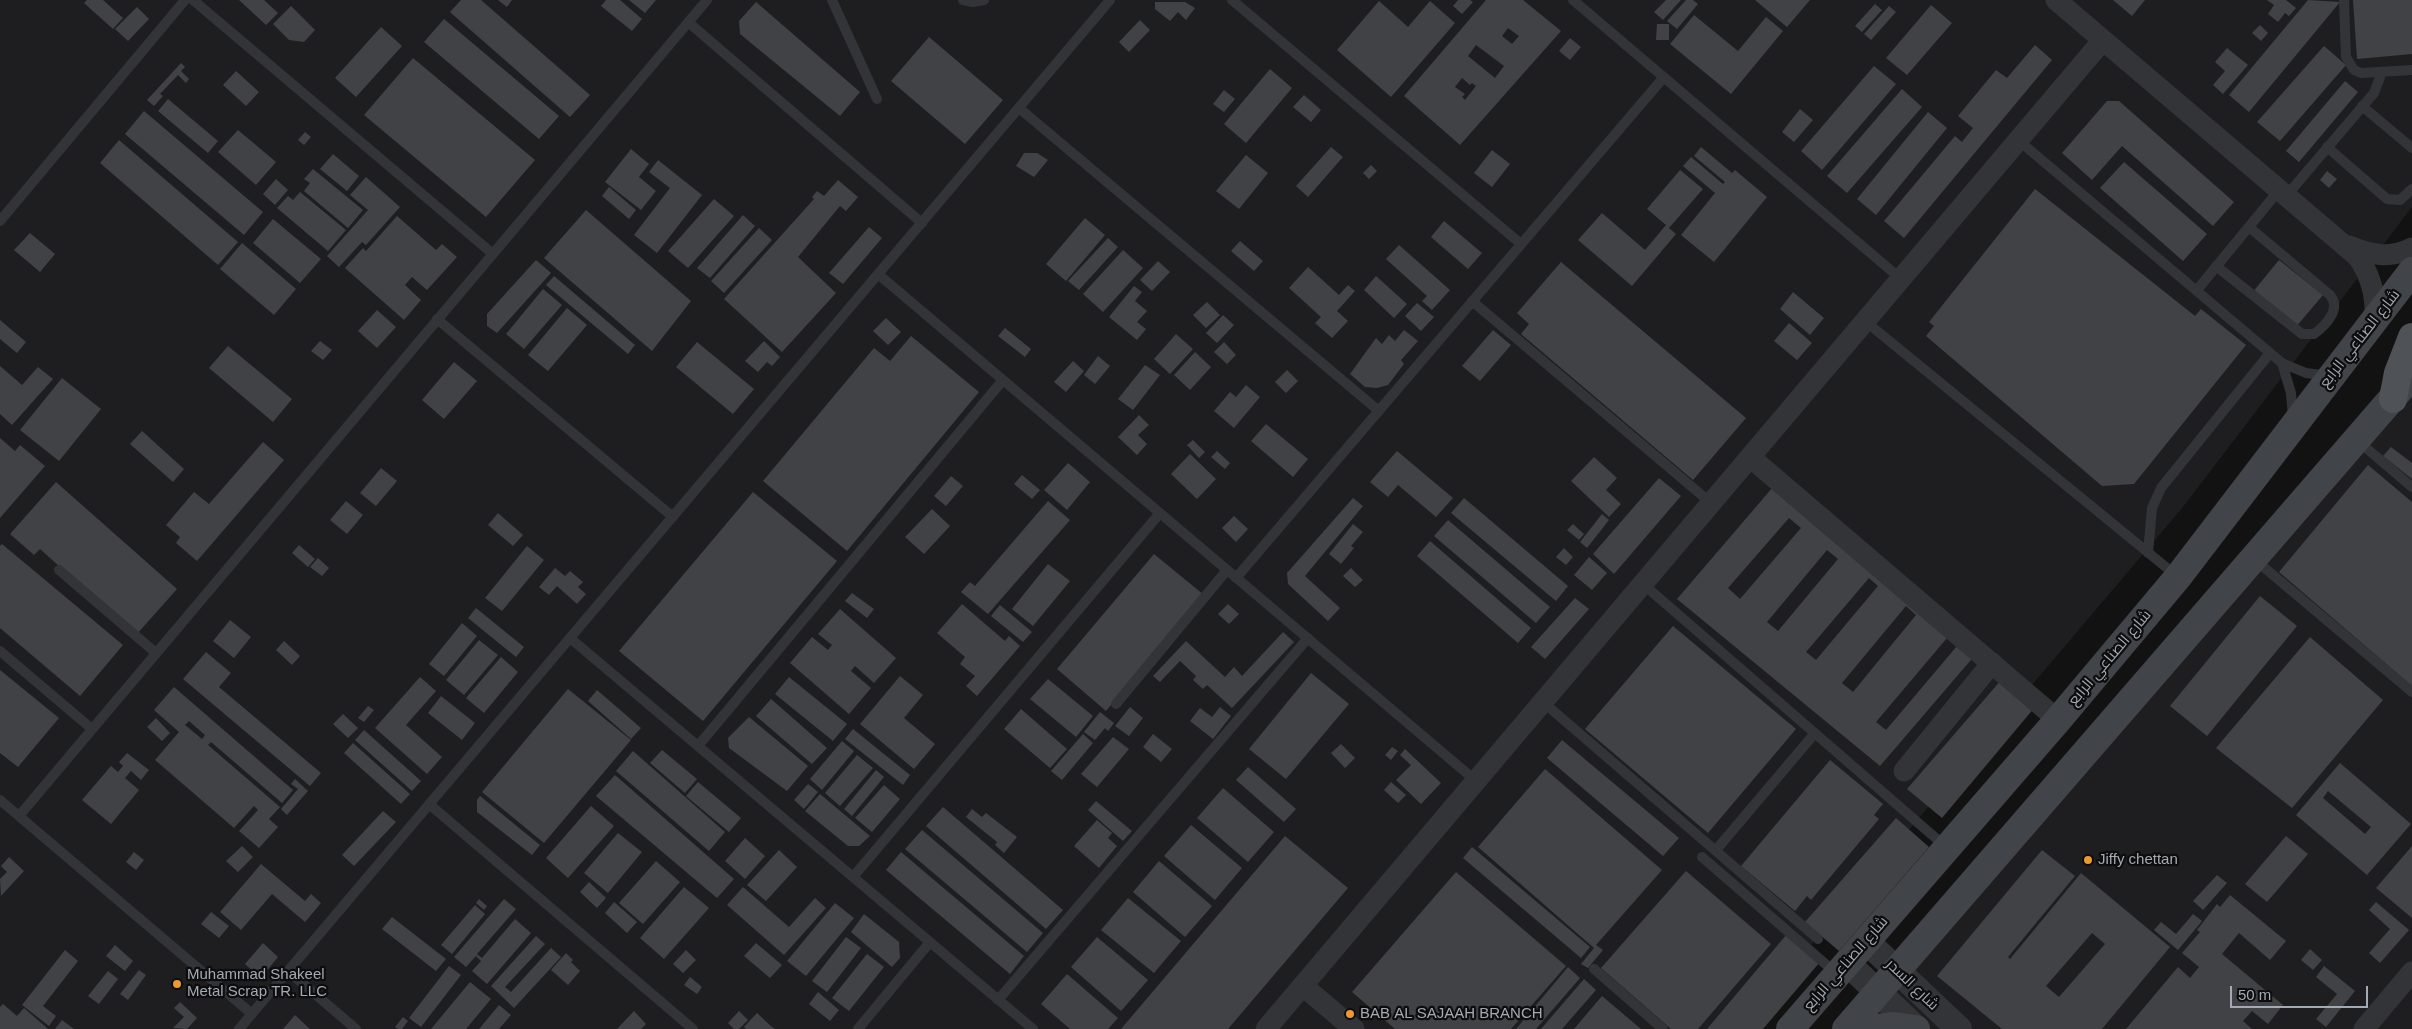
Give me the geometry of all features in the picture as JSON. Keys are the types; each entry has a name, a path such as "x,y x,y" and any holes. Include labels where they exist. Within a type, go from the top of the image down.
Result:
{"main road":[{"name":"شارع الصناعي الرابع","path":"1790,1029 2058,720 2178,577 2412,271"},
{"path":"2393,399 2398,373 2412,337"},
{"path":"1846,1029 2412,375"},
{"path":"1871,1029 1894,1026 1916,1029"}],"street":[{"path":"2056,0 2358,257 2367,271 2373,286 2376,302 2374,319"},
{"path":"1266,1029 2103,40"},
{"path":"2346,245 2373,255 2384,256 2412,248"},
{"path":"1750,457 2058,720"},
{"path":"1904,771 1992,663"},
{"name":"شارع السدر","path":"1866,941 1959,1029"},
{"name":"شارع السدر","path":"1842,968 1878,992 1916,1029"},
{"path":"2364,1029 2412,972"},
{"path":"1303,986 1354,1029"}],"lane":[{"path":"0,221 185,0"},
{"path":"193,0 493,254"},
{"path":"19,816 707,0"},
{"path":"832,0 877,99"},
{"path":"964,0 973,2 984,0"},
{"path":"239,1029 1110,0"},
{"path":"1232,0 1521,244"},
{"path":"1573,0 1901,279"},
{"path":"2344,0 2346,57 2348,64 2361,73 2412,70"},
{"path":"688,22 922,223"},
{"path":"2196,290 2249,227 2327,147 2362,106 2378,86 2382,72"},
{"path":"1236,578 1664,77"},
{"path":"2362,106 2412,148"},
{"path":"1019,108 1379,411"},
{"path":"2018,140 2282,363 2306,373 2331,376"},
{"path":"2327,147 2387,199 2400,200 2412,189"},
{"path":"2216,266 2302,334 2310,336 2314,334 2334,312 2335,303 2330,295 2249,227"},
{"path":"878,274 1476,781"},
{"path":"1472,302 1711,503"},
{"path":"438,319 673,516"},
{"path":"1865,321 2178,577"},
{"path":"2148,553 2152,508 2161,488 2270,353"},
{"path":"2282,363 2291,393 2294,424"},
{"path":"698,746 1003,380"},
{"path":"2357,440 2412,487"},
{"path":"853,877 1160,513"},
{"path":"2254,559 2412,692"},
{"path":"59,570 156,653"},
{"path":"1116,704 1227,570"},
{"path":"1643,584 1947,848"},
{"path":"570,638 1033,1029"},
{"path":"998,1000 1308,638"},
{"path":"0,652 92,729"},
{"path":"1543,702 1818,939"},
{"path":"1716,850 1815,734"},
{"path":"0,800 252,1014"},
{"path":"429,804 694,1029"},
{"path":"1702,858 1842,968"},
{"path":"858,1029 930,942"},
{"path":"1594,969 1663,1029"},
{"path":"288,972 356,1029"}],"shaded area":[{"path":"0,0 2412,0 2412,207 2183,507 1740,1029 0,1029"},
{"path":"2412,361 2412,1029 1849,1029"}],"building":[{"path":"87,0 103,0 123,18 113,29 84,3"},
{"path":"239,0 264,0 278,13 266,25"},
{"path":"461,0 481,0 590,95 570,117 450,12"},
{"path":"498,0 512,0 507,7"},
{"path":"606,0 620,0 642,19 632,31 601,6"},
{"path":"629,0 656,0 645,13"},
{"path":"1458,0 1470,0 1473,2 1462,14 1453,6"},
{"path":"1486,0 1523,0 1561,31 1460,145 1404,96","holes":["1508,28 1519,36 1512,44 1502,36","1476,45 1504,66 1495,78 1468,56","1462,78 1470,85 1472,83 1476,86 1465,100 1462,97 1465,94 1455,87"]},
{"path":"1666,0 1681,0 1663,20 1654,12"},
{"path":"1686,0 1693,0 1698,4 1677,29 1667,21"},
{"path":"1755,0 1810,0 1787,27"},
{"path":"2113,0 2145,0 2132,16"},
{"path":"2267,0 2286,0 2296,8 2289,16 2285,13 2278,22 2268,14 2274,5"},
{"path":"2308,0 2340,2 2249,112 2229,95"},
{"path":"2353,0 2412,0 2412,54 2357,59"},
{"path":"1379,1 1408,27 1430,1 1455,23 1391,97 1337,50"},
{"path":"756,2 860,92 840,116 740,34 739,21"},
{"path":"1155,2 1185,2 1195,8 1186,20 1178,12 1170,21 1155,9"},
{"path":"1875,4 1882,10 1862,32 1855,26"},
{"path":"1931,5 1952,23 1907,75 1886,58"},
{"path":"291,6 315,30 304,42 289,40 273,24"},
{"path":"1889,6 1896,12 1871,40 1864,34"},
{"path":"137,7 149,19 128,41 115,29"},
{"path":"1694,15 1738,51 1766,17 1783,31 1731,94 1670,44"},
{"path":"444,19 559,116 539,139 424,42"},
{"path":"1140,20 1150,30 1129,52 1119,42"},
{"path":"1657,24 1669,24 1669,40 1656,40"},
{"path":"2260,25 2268,33 2261,41 2252,33"},
{"path":"381,27 402,46 356,97 335,78"},
{"path":"929,37 1003,100 965,144 891,81"},
{"path":"1570,38 1581,47 1570,60 1559,51"},
{"path":"2035,45 2052,60 1904,238 1884,221 1955,136 1962,142 1973,128 1958,116 1996,70 2007,78"},
{"path":"2324,46 2346,65 2280,141 2257,122"},
{"path":"2227,48 2248,65 2223,94 2213,85 2225,71 2215,62"},
{"path":"413,58 535,160 486,217 364,115"},
{"path":"181,63 185,67 181,71 189,79 186,83 178,75 160,94 163,96 154,106 147,100"},
{"path":"1874,66 1896,84 1822,170 1801,151"},
{"path":"1270,69 1292,88 1246,143 1224,124"},
{"path":"236,71 259,92 246,106 223,85"},
{"path":"2345,81 2358,92 2299,162 2286,151"},
{"path":"1902,89 1922,107 1847,193 1827,176"},
{"path":"1224,90 1235,99 1224,112 1213,104"},
{"path":"1304,95 1321,110 1311,122 1293,107"},
{"path":"168,99 218,141 208,153 158,111"},
{"path":"2107,101 2119,101 2234,202 2213,226 2122,146 2092,180 2062,153"},
{"path":"1800,109 1813,120 1794,142 1782,132"},
{"path":"144,111 263,212 244,235 125,134"},
{"path":"1928,112 1947,128 1876,215 1857,199"},
{"path":"238,130 276,162 256,185 218,152"},
{"path":"305,132 311,137 304,145 298,140"},
{"path":"119,140 238,242 218,265 100,163"},
{"path":"1331,147 1343,157 1308,197 1296,186"},
{"path":"1701,147 1732,173 1735,170 1767,197 1714,262 1681,235 1715,193 1683,166 1691,157 1723,184 1725,182 1694,156"},
{"path":"631,149 649,164 639,177 656,191 641,210 605,182"},
{"path":"1492,150 1510,164 1492,187 1474,173"},
{"path":"1024,153 1037,153 1048,160 1034,177 1016,166"},
{"path":"333,154 359,176 347,191 320,169"},
{"path":"1246,155 1268,173 1239,209 1216,191"},
{"path":"658,160 702,195 657,253 634,235 670,188 649,172"},
{"path":"2124,162 2207,234 2183,261 2100,188"},
{"path":"1371,165 1377,171 1369,179 1363,173"},
{"path":"313,169 363,210 348,228 304,191 310,183 304,179"},
{"path":"1680,170 1703,189 1669,228 1676,234 1632,286 1578,240 1602,213 1645,250 1666,225 1647,209"},
{"path":"2327,171 2337,179 2329,188 2320,180"},
{"path":"366,177 400,207 366,245 362,242 339,267 327,256 368,210 350,195"},
{"path":"276,179 288,190 275,205 263,194"},
{"path":"838,180 858,197 846,211 840,206 798,257 836,293 782,352 724,299 814,199 812,197 817,191 824,196"},
{"path":"609,187 636,210 629,219 602,196"},
{"path":"2035,189 2195,316 2201,309 2246,345 2134,484 2102,486 1926,336 1934,326 1929,322"},
{"path":"300,192 346,230 328,251 277,208 288,196 293,200"},
{"path":"714,199 734,216 688,268 668,251"},
{"path":"586,210 691,301 652,351 544,258"},
{"path":"743,215 755,226 710,278 697,268"},
{"path":"397,216 436,250 442,244 457,257 427,290 412,277 405,285 421,300 404,320 345,268 363,248 366,251"},
{"path":"1085,218 1105,235 1066,281 1046,264"},
{"path":"273,219 321,259 300,283 253,243"},
{"path":"1444,221 1482,253 1468,269 1431,237"},
{"path":"869,227 882,238 843,284 829,273"},
{"path":"759,228 772,240 724,293 711,281"},
{"path":"30,233 55,254 40,272 14,250"},
{"path":"1108,238 1118,247 1079,290 1068,281"},
{"path":"1240,241 1263,261 1254,271 1231,251"},
{"path":"242,243 296,289 274,315 220,269"},
{"path":"1399,245 1450,290 1432,310 1422,301 1427,296 1386,259"},
{"path":"1123,250 1143,268 1103,312 1083,294"},
{"path":"536,260 551,273 497,333 487,326 487,314"},
{"path":"2279,260 2323,295 2295,328 2252,293"},
{"path":"1158,261 1170,272 1152,291 1140,280"},
{"path":"1561,262 1746,418 1693,480 1521,334 1529,324 1517,313"},
{"path":"1308,267 1339,295 1348,285 1355,291 1337,311 1348,321 1332,338 1315,323 1321,317 1289,288"},
{"path":"554,276 635,345 628,354 546,285"},
{"path":"1376,276 1407,304 1394,318 1364,290"},
{"path":"1134,286 1142,292 1135,301 1147,311 1137,322 1146,329 1137,340 1109,317"},
{"path":"543,289 562,305 524,349 506,334"},
{"path":"1793,292 1824,318 1810,335 1780,309"},
{"path":"1207,302 1220,315 1206,328 1193,315"},
{"path":"1417,303 1434,317 1421,331 1405,316"},
{"path":"567,308 587,325 548,371 528,355"},
{"path":"377,310 396,327 377,348 358,331"},
{"path":"1223,315 1234,325 1217,343 1206,333"},
{"path":"886,318 901,332 888,345 873,331"},
{"path":"0,320 26,342 17,353 0,339"},
{"path":"1789,323 1812,343 1797,360 1774,341"},
{"path":"1005,328 1031,349 1025,357 998,336"},
{"path":"1404,330 1418,341 1401,360 1404,364 1388,385 1377,388 1365,387 1350,374 1376,338 1382,344 1389,335 1395,341"},
{"path":"1493,330 1511,345 1480,381 1462,366"},
{"path":"1176,334 1193,349 1170,374 1154,359"},
{"path":"911,336 979,392 847,551 763,481 874,348 890,361"},
{"path":"320,341 332,350 323,360 311,351"},
{"path":"764,341 780,357 772,366 767,362 758,372 745,361"},
{"path":"697,342 754,389 733,414 676,367"},
{"path":"1224,342 1236,355 1227,364 1214,352"},
{"path":"228,346 292,399 273,422 209,368"},
{"path":"1195,352 1211,367 1190,390 1174,375"},
{"path":"1098,356 1110,366 1095,384 1084,375"},
{"path":"1073,361 1084,371 1066,392 1054,382"},
{"path":"454,362 477,381 444,419 422,400"},
{"path":"1145,365 1160,375 1133,410 1118,399"},
{"path":"0,366 22,385 38,367 53,379 12,425 0,414"},
{"path":"1287,370 1298,381 1286,393 1275,382"},
{"path":"62,378 101,409 59,461 20,430"},
{"path":"1246,385 1260,397 1234,428 1214,411 1230,392 1236,397"},
{"path":"1139,415 1149,425 1138,435 1147,444 1137,455 1118,437"},
{"path":"1266,424 1308,459 1293,477 1251,441"},
{"path":"142,431 184,469 173,482 130,444"},
{"path":"0,438 15,451 20,445 45,466 0,518"},
{"path":"1193,440 1205,452 1199,458 1187,445"},
{"path":"263,442 284,460 197,561 176,543 180,537 166,525 194,492 209,504"},
{"path":"2391,447 2412,463 2412,479 2383,456"},
{"path":"1217,451 1230,463 1225,469 1211,457"},
{"path":"1397,451 1453,498 1436,517 1398,485 1388,497 1370,482"},
{"path":"1190,454 1216,479 1197,499 1171,474"},
{"path":"1594,457 1617,478 1606,490 1621,504 1609,517 1571,481"},
{"path":"1068,463 1090,482 1067,510 1044,490"},
{"path":"2368,465 2412,502 2412,686 2279,572"},
{"path":"381,468 397,481 376,506 360,493"},
{"path":"1022,475 1040,490 1032,499 1014,484"},
{"path":"951,476 963,486 946,506 934,496"},
{"path":"1659,478 1681,496 1614,574 1593,554"},
{"path":"56,482 177,589 136,635 40,549 34,555 10,534"},
{"path":"1773,487 1976,654 1880,766 1677,599","holes":["1789,518 1801,528 1740,599 1728,588","1827,550 1838,559 1778,631 1767,622","1869,578 1878,586 1816,660 1806,652","1906,606 1916,615 1853,692 1842,683","1947,638 1957,646 1886,730 1876,722"]},
{"path":"753,492 837,561 703,721 619,651"},
{"path":"1353,498 1363,506 1305,576 1340,608 1328,621 1288,584 1287,573"},
{"path":"1464,498 1568,586 1556,601 1451,513"},
{"path":"346,501 363,515 347,534 330,520"},
{"path":"1048,501 1070,520 988,614 961,592 970,582 975,586"},
{"path":"932,509 950,526 924,554 905,537"},
{"path":"498,513 523,535 513,546 488,525"},
{"path":"1602,514 1609,520 1587,548 1580,542"},
{"path":"1234,516 1248,529 1236,542 1222,528"},
{"path":"1448,520 1550,607 1536,623 1434,536"},
{"path":"1353,524 1363,532 1351,546 1354,548 1341,564 1329,554"},
{"path":"1573,524 1584,534 1579,540 1567,530"},
{"path":"1430,541 1531,628 1518,643 1417,556"},
{"path":"2,544 123,645 80,696 0,628 0,546"},
{"path":"299,545 315,559 308,567 292,553"},
{"path":"527,546 544,560 502,611 485,598"},
{"path":"1564,548 1573,557 1566,565 1556,557"},
{"path":"1154,554 1204,595 1106,711 1057,669"},
{"path":"1589,557 1607,573 1592,590 1574,575"},
{"path":"318,558 329,568 322,576 310,567"},
{"path":"1048,564 1070,581 1033,626 1012,609"},
{"path":"555,568 565,576 570,571 583,582 578,587 586,594 577,604 557,586 549,595 539,587"},
{"path":"1351,568 1363,580 1355,587 1343,576"},
{"path":"852,593 874,609 867,618 845,601"},
{"path":"2260,596 2297,626 2207,736 2170,706"},
{"path":"1575,598 1589,609 1545,659 1531,647"},
{"path":"962,604 1005,641 1009,636 1020,646 977,696 966,686 975,676 960,664 965,657 937,633"},
{"path":"1228,604 1239,614 1229,624 1218,614"},
{"path":"1000,605 1032,632 1023,642 991,616"},
{"path":"476,608 524,647 516,657 468,618"},
{"path":"840,609 896,658 874,683 855,666 851,671 871,688 849,714 790,663 812,637 828,650 832,645 818,634"},
{"path":"230,620 251,637 234,658 213,641"},
{"path":"462,623 477,636 444,676 429,664"},
{"path":"1673,626 1796,729 1708,833 1585,729"},
{"path":"1283,632 1294,642 1232,708 1207,685 1203,689 1193,680 1196,676 1180,661 1160,682 1153,676 1186,641 1225,677 1234,667 1242,676"},
{"path":"2310,637 2383,700 2292,808 2216,748"},
{"path":"479,640 498,655 464,695 446,680"},
{"path":"284,641 300,656 292,665 276,650"},
{"path":"206,652 231,673 219,687 321,773 310,786 183,679"},
{"path":"501,657 518,672 484,713 466,698"},
{"path":"0,670 59,718 18,767 0,753"},
{"path":"1311,673 1349,704 1286,779 1249,749"},
{"path":"900,676 923,695 904,718 935,744 914,769 860,724"},
{"path":"420,677 436,691 406,725 442,757 427,774 375,728"},
{"path":"789,677 847,724 833,741 775,694"},
{"path":"1048,679 1093,716 1076,737 1030,699"},
{"path":"2002,679 2035,707 1942,818 1907,789"},
{"path":"174,687 293,790 282,803 211,742 208,745 280,807 269,819 278,827 259,848 239,831 258,810 254,806 234,828 155,760 179,732 154,710","holes":["189,721 205,735 202,739 185,725"]},
{"path":"568,689 631,740 544,843 482,792"},
{"path":"597,690 641,728 631,739 588,701"},
{"path":"441,696 475,723 462,740 428,713"},
{"path":"771,699 827,748 812,764 756,716"},
{"path":"368,706 374,710 364,722 358,718"},
{"path":"1130,707 1143,718 1129,736 1115,726"},
{"path":"1220,707 1231,716 1213,739 1190,721 1200,708 1212,717"},
{"path":"1021,709 1067,749 1050,768 1004,729"},
{"path":"1100,712 1114,723 1108,731 1105,728 1095,740 1084,732"},
{"path":"343,714 358,728 348,738 333,724"},
{"path":"749,717 808,766 787,791 729,748 728,738"},
{"path":"156,718 170,733 162,741 147,727"},
{"path":"853,729 910,775 903,785 845,739"},
{"path":"364,730 421,781 412,791 355,740"},
{"path":"1083,734 1093,743 1062,780 1051,771"},
{"path":"1153,734 1172,749 1161,762 1143,747"},
{"path":"1113,737 1129,749 1097,787 1081,774"},
{"path":"1562,740 1679,838 1663,856 1547,758"},
{"path":"842,741 854,751 822,790 810,779"},
{"path":"353,743 410,794 401,804 344,753"},
{"path":"1341,744 1355,758 1345,768 1331,753"},
{"path":"1392,747 1398,751 1391,760 1385,755"},
{"path":"1405,749 1441,783 1421,804 1396,780 1411,765 1400,755"},
{"path":"662,750 697,779 685,793 650,763"},
{"path":"633,751 725,832 709,851 616,771"},
{"path":"127,753 149,770 141,780 131,771 125,778 139,790 111,824 82,800 111,766 118,772 123,766 119,762"},
{"path":"857,755 873,768 840,806 825,793"},
{"path":"1830,760 1883,804 1874,815 1879,819 1811,900 1807,896 1795,911 1741,866"},
{"path":"2340,763 2411,824 2367,875 2296,815","holes":["2328,791 2371,827 2365,834 2323,798"]},
{"path":"1248,767 1296,809 1284,822 1236,780"},
{"path":"1545,769 1662,870 1596,945 1603,950 1588,968 1581,964 1594,948 1478,847"},
{"path":"876,770 884,777 852,816 844,809"},
{"path":"615,775 734,879 717,898 596,796"},
{"path":"295,779 308,791 287,815 281,809 298,789 291,784"},
{"path":"698,782 741,818 729,832 686,796"},
{"path":"1391,782 1406,795 1398,803 1384,790"},
{"path":"808,784 818,792 804,809 794,800"},
{"path":"884,785 900,799 872,832 855,818"},
{"path":"1223,788 1274,832 1248,862 1197,818"},
{"path":"820,794 870,836 859,846 848,846 805,811"},
{"path":"480,796 540,845 532,855 477,812 477,800"},
{"path":"1096,801 1132,831 1123,841 1088,810"},
{"path":"591,806 614,826 568,878 546,858"},
{"path":"943,807 1063,910 1046,929 926,826"},
{"path":"972,809 982,817 986,813 1017,837 1004,853 995,845 997,842 966,817"},
{"path":"383,811 396,822 354,866 342,855"},
{"path":"1896,818 1929,847 1839,951 1805,922"},
{"path":"1097,820 1112,833 1108,838 1117,846 1099,868 1074,846"},
{"path":"1191,825 1242,868 1215,900 1164,856"},
{"path":"922,830 1043,933 1027,952 905,849"},
{"path":"618,833 642,852 608,893 584,873"},
{"path":"1285,836 1348,888 1228,1029 1121,1029"},
{"path":"2286,836 2308,854 2267,902 2245,884"},
{"path":"745,838 765,856 745,879 725,861"},
{"path":"242,846 253,857 238,872 226,861"},
{"path":"2412,846 2412,918 2376,888"},
{"path":"1472,847 1590,947 1581,958 1463,858"},
{"path":"779,850 797,867 766,901 747,885"},
{"path":"2042,850 2075,876 2008,957 2010,959 2081,873 2170,947 2102,1029 2002,1029 1937,976","holes":["2092,933 2105,944 2059,997 2046,986"]},
{"path":"134,852 144,860 136,870 126,862"},
{"path":"901,852 1024,956 1010,974 886,870"},
{"path":"9,857 24,871 1,896 0,879 7,872 1,866"},
{"path":"656,861 680,882 643,924 619,903"},
{"path":"1159,861 1212,906 1185,937 1133,892"},
{"path":"261,864 305,901 311,894 321,903 305,922 272,894 241,930 220,912"},
{"path":"1686,871 1771,944 1698,1029 1671,1029 1601,968"},
{"path":"1456,872 1566,966 1511,1029 1395,1029 1352,992"},
{"path":"2217,875 2227,883 2203,910 2193,901"},
{"path":"589,882 606,898 597,908 580,892"},
{"path":"684,887 709,908 664,959 640,938"},
{"path":"743,887 789,927 815,898 826,908 784,955 727,905"},
{"path":"2230,895 2286,941 2270,960 2239,933 2222,954 2283,1005 2268,1024 2252,1011 2243,1021 2252,1029 2126,1029 2178,967 2190,978 2199,967 2182,953 2200,932 2197,930 2217,904 2220,907"},
{"path":"1128,898 1181,941 1154,973 1101,930"},
{"path":"479,899 487,906 484,910 476,903"},
{"path":"504,899 516,909 477,954 482,958 515,919 531,933 487,984 472,971 481,961 476,956 466,967 454,957"},
{"path":"614,902 637,922 627,933 605,913"},
{"path":"2376,902 2409,930 2380,963 2369,953 2390,929 2369,910"},
{"path":"835,903 854,918 806,976 787,961"},
{"path":"475,905 485,914 452,954 441,945"},
{"path":"211,912 229,926 219,938 201,924"},
{"path":"864,914 899,942 900,958 892,967 851,932"},
{"path":"2193,914 2202,921 2178,950 2154,930 2161,922 2176,934"},
{"path":"392,917 446,959 436,971 382,929"},
{"path":"1787,934 1820,962 1763,1029 1707,1029"},
{"path":"536,936 545,944 505,987 511,992 551,948 561,957 514,1008 491,986"},
{"path":"846,937 861,948 827,992 812,981"},
{"path":"1097,937 1148,980 1121,1011 1071,967"},
{"path":"263,943 278,957 261,978 245,964"},
{"path":"756,943 782,965 770,978 744,956"},
{"path":"115,945 133,961 125,971 106,956"},
{"path":"2310,949 2322,960 2313,970 2301,960"},
{"path":"65,950 78,961 43,1006 56,1016 49,1026 22,1005"},
{"path":"686,950 696,960 683,973 673,964"},
{"path":"566,953 573,960 571,962 580,971 568,985 551,970"},
{"path":"867,954 884,967 849,1011 832,998"},
{"path":"449,966 461,975 421,1027 409,1018"},
{"path":"2324,966 2355,991 2326,1027 2316,1019 2337,994 2316,977"},
{"path":"1568,967 1580,978 1536,1029 1516,1029"},
{"path":"139,970 146,975 128,1000 120,994"},
{"path":"108,971 118,979 99,1004 88,996"},
{"path":"1067,974 1118,1018 1108,1029 1070,1029 1041,1004"},
{"path":"690,977 702,987 697,994 684,985"},
{"path":"1584,979 1596,990 1562,1029 1541,1029"},
{"path":"470,982 491,999 466,1029 431,1029"},
{"path":"818,992 839,1010 830,1021 809,1004"},
{"path":"1602,996 1641,1029 1574,1029"},
{"path":"180,1002 197,1018 187,1029 173,1028 184,1017 174,1008"},
{"path":"3,1004 17,1016 24,1008 48,1029 0,1029 0,1007"},
{"path":"499,1005 511,1015 499,1029 479,1029"},
{"path":"634,1011 646,1024 641,1029 617,1029"},
{"path":"739,1011 748,1020 739,1029 734,1029 728,1023"},
{"path":"757,1013 775,1029 746,1029 744,1027"},
{"path":"295,1015 310,1029 283,1029"},
{"path":"403,1017 408,1021 402,1029 398,1029 395,1027"},
{"path":"62,1020 74,1029 55,1029"}],"place":[{"name":"Jiffy chettan","path":"2088,860"},
{"name":"Muhammad Shakeel Metal Scrap TR. LLC","path":"177,984"},
{"name":"BAB AL SAJAAH BRANCH","path":"1350,1014"}]}
